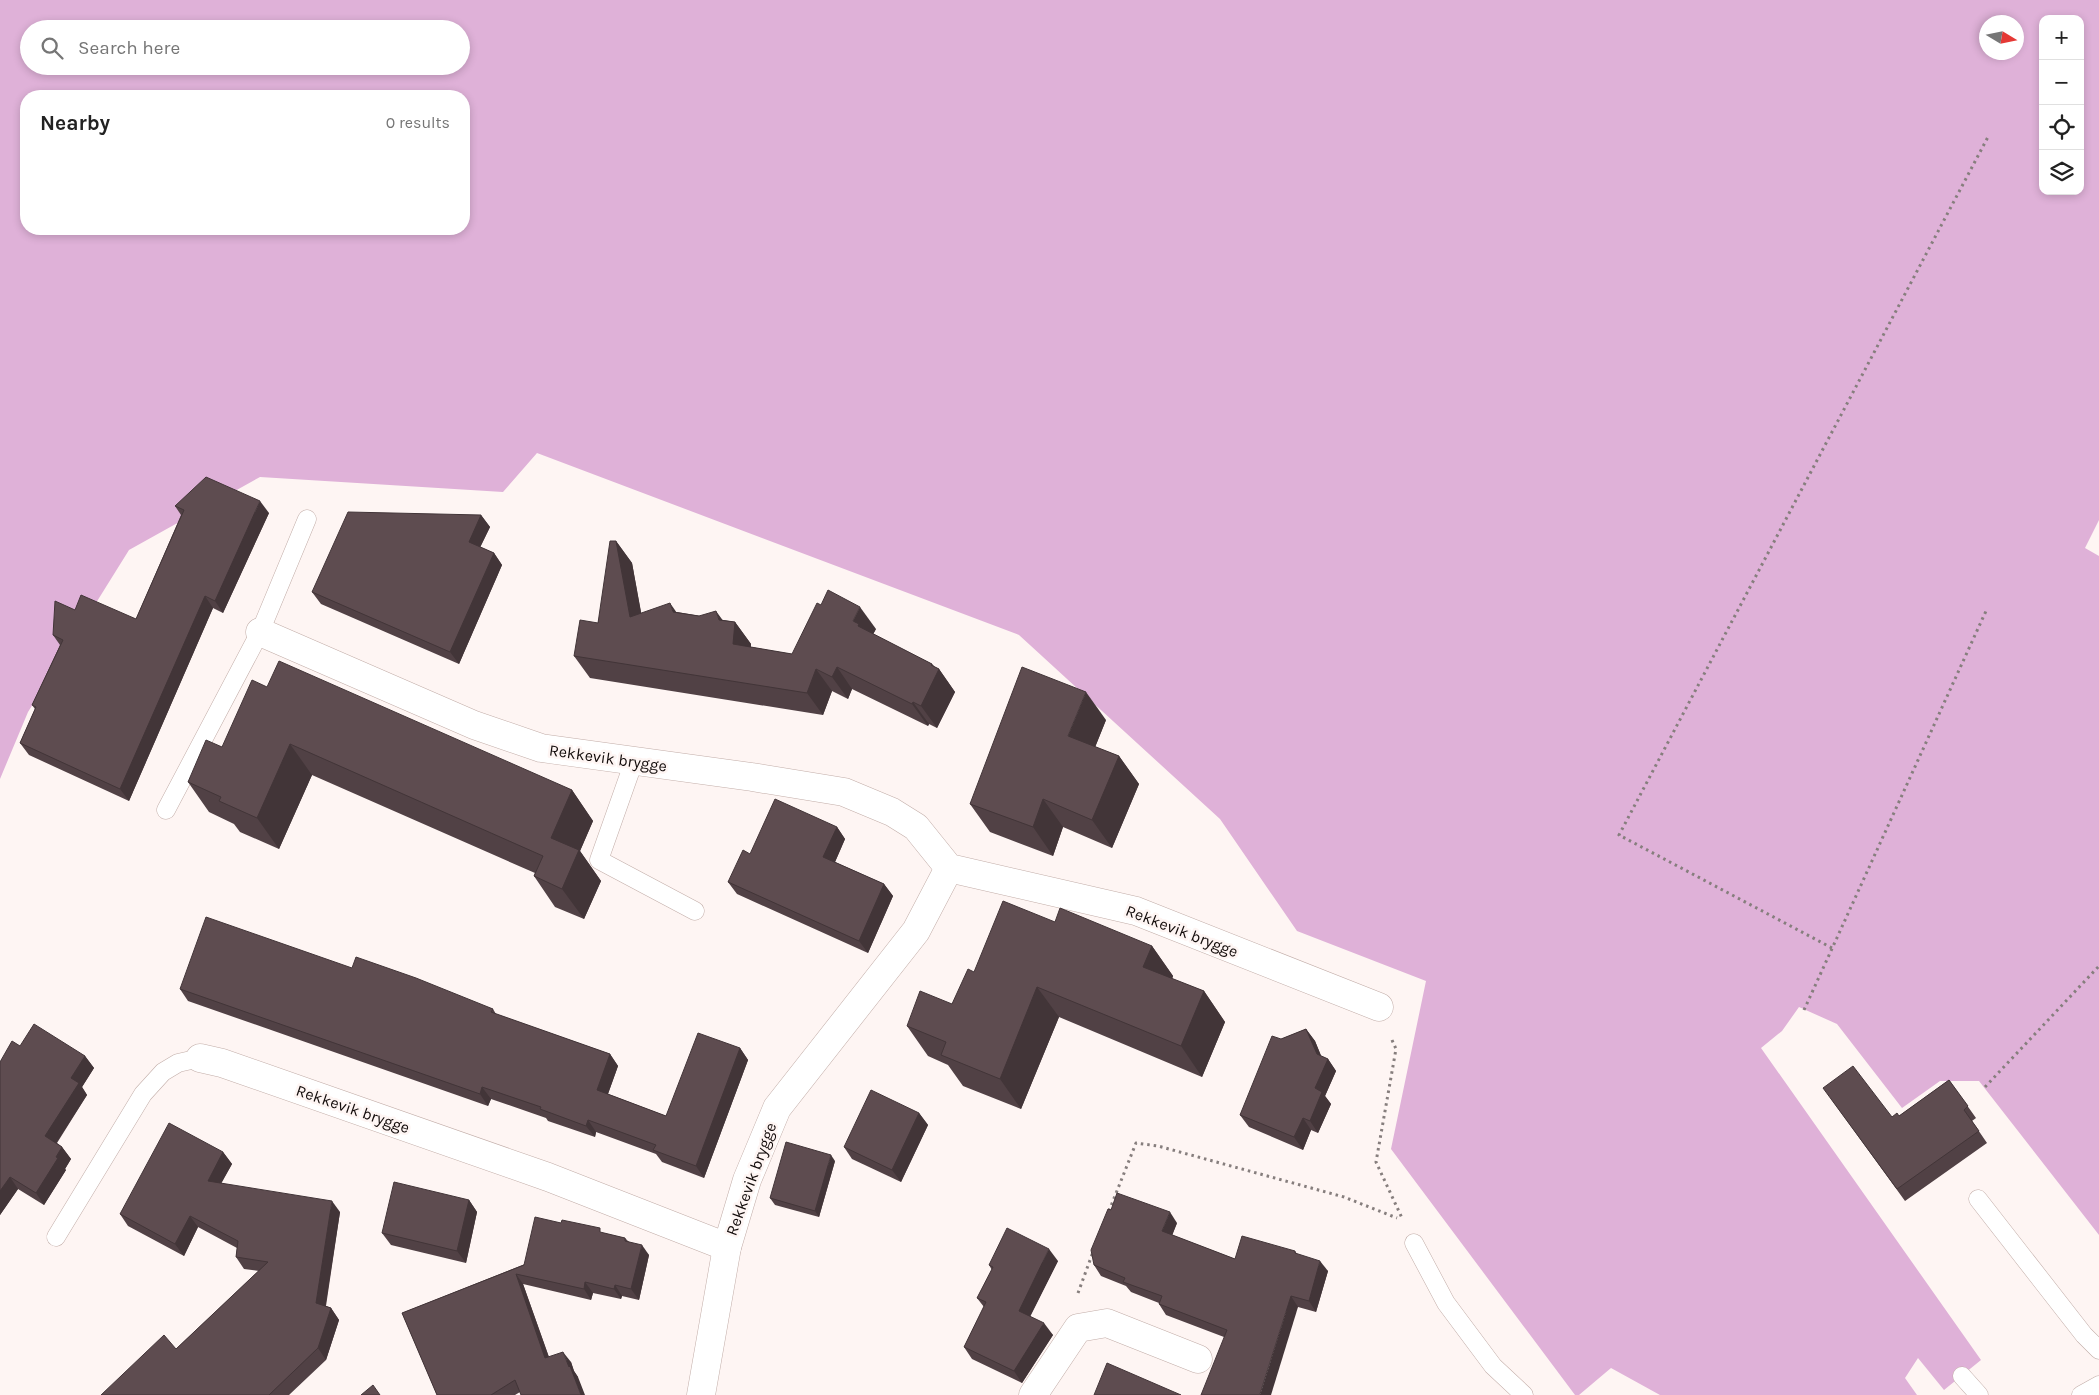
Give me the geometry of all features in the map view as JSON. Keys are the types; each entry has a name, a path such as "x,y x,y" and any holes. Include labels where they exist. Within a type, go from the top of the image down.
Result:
{"street":[{"name":"Rekkevik brygge","path":"260,632 474,725 541,748 752,777 844,792 892,812 916,828 949,868 1136,911 1379,1007"},
{"name":"Rekkevik brygge","path":"701,1395 726,1247 747,1180 777,1108 916,931 949,868"},
{"name":"Rekkevik brygge","path":"200,1058 222,1063 548,1177 726,1247"},
{"path":"1033,1395 1078,1328 1107,1324 1198,1359"}],"lane":[{"path":"166,810 260,632 307,519"},
{"path":"634,762 600,860 695,911"},
{"name":"Rekkevik brygge","path":"56,1237 143,1094 163,1072 178,1063 200,1058"},
{"path":"1978,1199 2084,1336 2099,1350"},
{"path":"1414,1243 1446,1303 1493,1366 1524,1395"},
{"path":"1962,1376 1979,1395"},
{"path":"2081,1395 2099,1385"}],"path":[{"path":"1832,948 1619,835 1989,135"},
{"path":"1804,1010 1986,611"},
{"path":"1984,1087 2099,966"},
{"path":"1107,1216 1136,1143 1158,1146 1344,1197 1403,1220 1376,1162 1396,1049 1379,1007"},
{"path":"1078,1328 1078,1289 1096,1244"}],"shaded area":[{"path":"0,0 2099,0 2099,520 2085,548 2099,556 2099,1235 1979,1081 1940,1081 1902,1108 1837,1024 1799,1007 1782,1031 1761,1048 1981,1360 1944,1390 1918,1358 1905,1378 1917,1395 1660,1395 1611,1368 1579,1395 1575,1395 1391,1149 1426,981 1297,931 1220,819 1019,635 537,453 503,492 260,477 129,550 28,712 0,779"}],"building":[{"path":"206,477 260,501 215,601 205,596 120,789 20,743 36,707 32,705 63,640 53,635 55,601 75,610 81,595 136,619 184,510 175,506"},
{"path":"348,512 481,515 469,542 494,553 450,652 312,592"},
{"path":"610,541 616,541 630,617 670,603 673,612 699,616 716,611 719,620 735,622 733,644 792,654 817,603 821,605 828,590 860,607 853,621 859,624 858,626 939,669 921,706 913,702 912,704 837,667 832,677 816,669 807,693 574,656 580,620 598,623"},
{"path":"279,661 572,790 551,838 579,850 562,889 534,876 543,856 290,744 257,818 219,801 221,797 188,782 206,740 222,747 252,680 267,687"},
{"path":"1022,667 1086,692 1068,736 1119,756 1092,820 1043,799 1033,827 970,804"},
{"path":"775,799 837,827 823,857 884,884 859,941 728,882 743,850 750,854"},
{"path":"1003,901 1055,922 1060,908 1152,946 1143,967 1204,991 1181,1046 1037,987 1000,1079 941,1055 946,1042 907,1026 920,991 952,1004 968,969 974,972"},
{"path":"206,917 352,968 356,957 416,978 493,1009 491,1012 610,1054 597,1090 666,1116 698,1033 740,1048 696,1166 653,1150 656,1145 588,1120 586,1126 540,1109 541,1107 482,1087 480,1094 180,989"},
{"path":"34,1024 85,1056 71,1078 79,1083 45,1136 62,1147 56,1157 58,1158 36,1193 10,1177 0,1191 0,1062 12,1041 20,1046"},
{"path":"1306,1029 1317,1054 1328,1059 1315,1088 1322,1092 1310,1121 1303,1118 1294,1137 1240,1115 1272,1036 1281,1039"},
{"path":"1853,1066 1892,1117 1897,1113 1899,1116 1949,1080 1968,1106 1964,1110 1979,1131 1897,1189 1823,1088"},
{"path":"871,1090 919,1113 892,1170 844,1147"},
{"path":"169,1123 223,1152 208,1181 332,1201 316,1303 331,1308 318,1348 269,1395 101,1395 164,1335 176,1349 268,1262 236,1257 238,1241 190,1216 175,1244 120,1214"},
{"path":"786,1142 831,1155 815,1211 770,1198"},
{"path":"394,1182 469,1200 457,1251 382,1233"},
{"path":"1117,1193 1170,1212 1162,1231 1235,1259 1242,1236 1295,1251 1295,1253 1320,1261 1309,1301 1291,1296 1261,1395 1201,1395 1227,1330 1159,1304 1162,1296 1123,1282 1125,1278 1094,1265 1091,1250 1108,1209 1111,1210"},
{"path":"535,1217 561,1223 562,1220 600,1228 600,1232 625,1238 625,1241 642,1245 631,1289 615,1285 614,1289 585,1282 584,1289 516,1274 545,1358 563,1352 581,1395 521,1395 515,1380 491,1395 437,1395 402,1313 524,1265"},
{"path":"1007,1228 1049,1249 1019,1311 1044,1323 1014,1371 964,1347 986,1302 977,1298 993,1267 989,1265"},
{"path":"1107,1363 1181,1395 1094,1395"},
{"path":"373,1385 380,1395 361,1395"}]}
